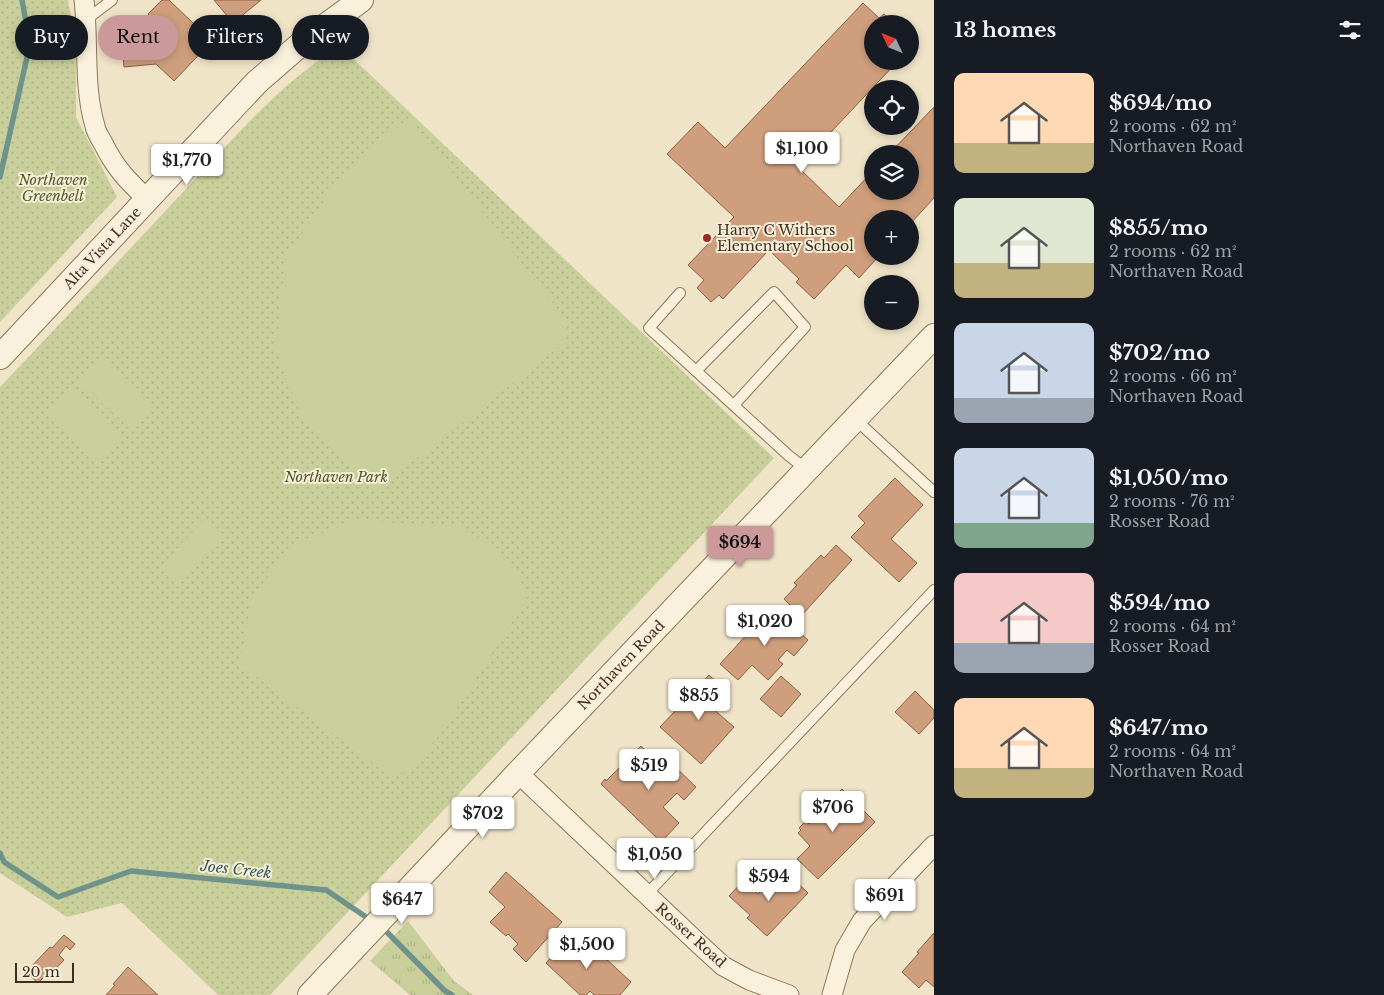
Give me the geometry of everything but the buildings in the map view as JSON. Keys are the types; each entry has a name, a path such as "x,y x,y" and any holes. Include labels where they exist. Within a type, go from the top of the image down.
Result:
{"street":[{"path":"84,0 86,15"},
{"name":"Alta Vista Lane","path":"0,357 257,82 302,43 360,0"},
{"path":"88,60 88,88 95,127 111,160 130,184 148,200"},
{"name":"Northaven Road","path":"310,995 934,336"},
{"name":"Rosser Road","path":"518,774 723,966 749,980 789,995"},
{"path":"832,995 845,950 862,921 934,845"}],"lane":[{"path":"88,19 112,0"},
{"path":"680,292 649,328 788,455 807,470"},
{"path":"696,371 774,292 805,327 734,405"},
{"path":"855,419 934,492"},
{"path":"646,895 934,590"}],"green space":[{"name":"Northaven Greenbelt","path":"0,0 68,0 71,15 15,15 15,60 76,60 76,117 117,197 0,322"},
{"name":"Northaven Park","path":"355,60 774,458 270,995 218,995 122,903 67,917 0,873 0,387 258,113 297,77 318,61"},
{"path":"409,117 568,323 564,343 376,490 300,413 276,350 285,259 336,183"},
{"path":"101,358 152,406 130,429 79,381"},
{"path":"71,389 123,437 100,461 49,413"},
{"path":"206,518 225,536 181,582 162,565"},
{"path":"355,521 460,525 506,557 529,595 442,732 408,772 389,775 240,665 252,597 297,542"},
{"path":"408,921 454,981 473,995 410,995 370,961"}],"waterway":[{"name":"Joes Creek","path":"0,177 30,44 22,0"},
{"name":"Joes Creek","path":"0,853 4,862 58,897 131,871 326,890 372,921"},
{"name":"Joes Creek","path":"382,927 445,991 452,995"}],"place":[{"name":"Harry C Withers Elementary School","path":"707,238"}]}
